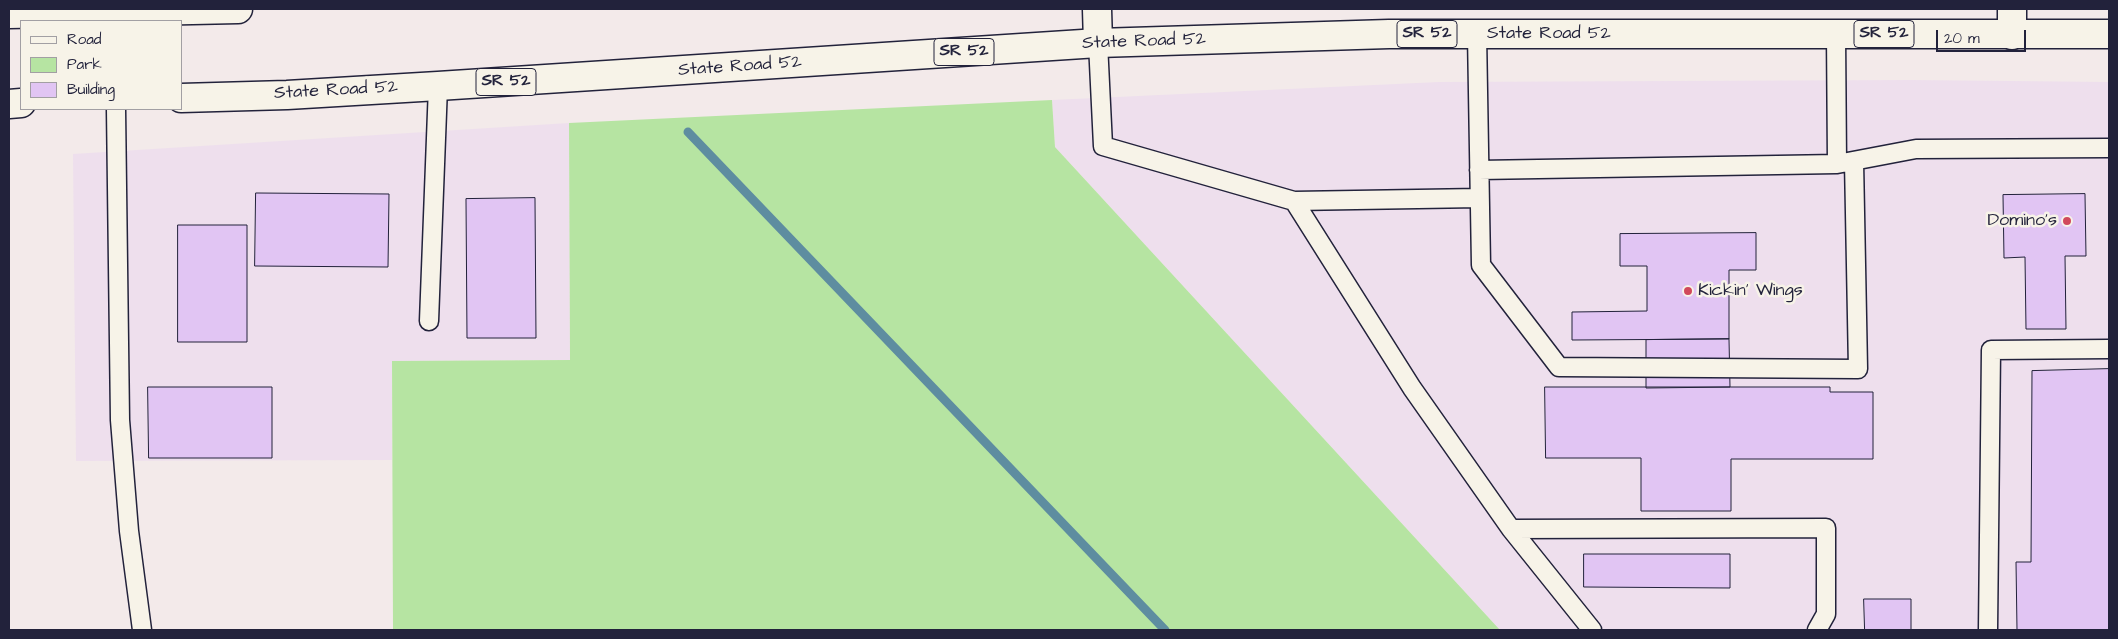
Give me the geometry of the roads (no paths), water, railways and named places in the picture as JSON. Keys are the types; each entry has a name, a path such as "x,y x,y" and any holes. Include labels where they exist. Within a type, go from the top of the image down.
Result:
{"main road":[{"path":"9,14 238,9"},
{"path":"1097,9 1098,43"},
{"name":"State Road 52","path":"182,98 288,95 438,86 1098,43 1388,34 1836,34 2012,22 2109,34"}],"lane":[{"path":"1477,34 1481,265 1559,367 1858,369 1836,34"},
{"path":"1098,43 1103,146 1294,201 1479,198"},
{"path":"429,321 438,86"},
{"path":"116,110 120,420 129,531 142,630"},
{"path":"1479,170 1845,162 1916,149 2109,148"},
{"path":"1294,201 1412,388 1511,529 1592,630"},
{"path":"1988,630 1991,350 2109,349"},
{"path":"1511,529 1826,528 1826,614 1817,630"}],"waterway":[{"path":"688,132 1165,630"}],"place":[{"name":"Domino's","path":"2067,221"},
{"name":"Kickin' Wings","path":"1688,291"}]}
